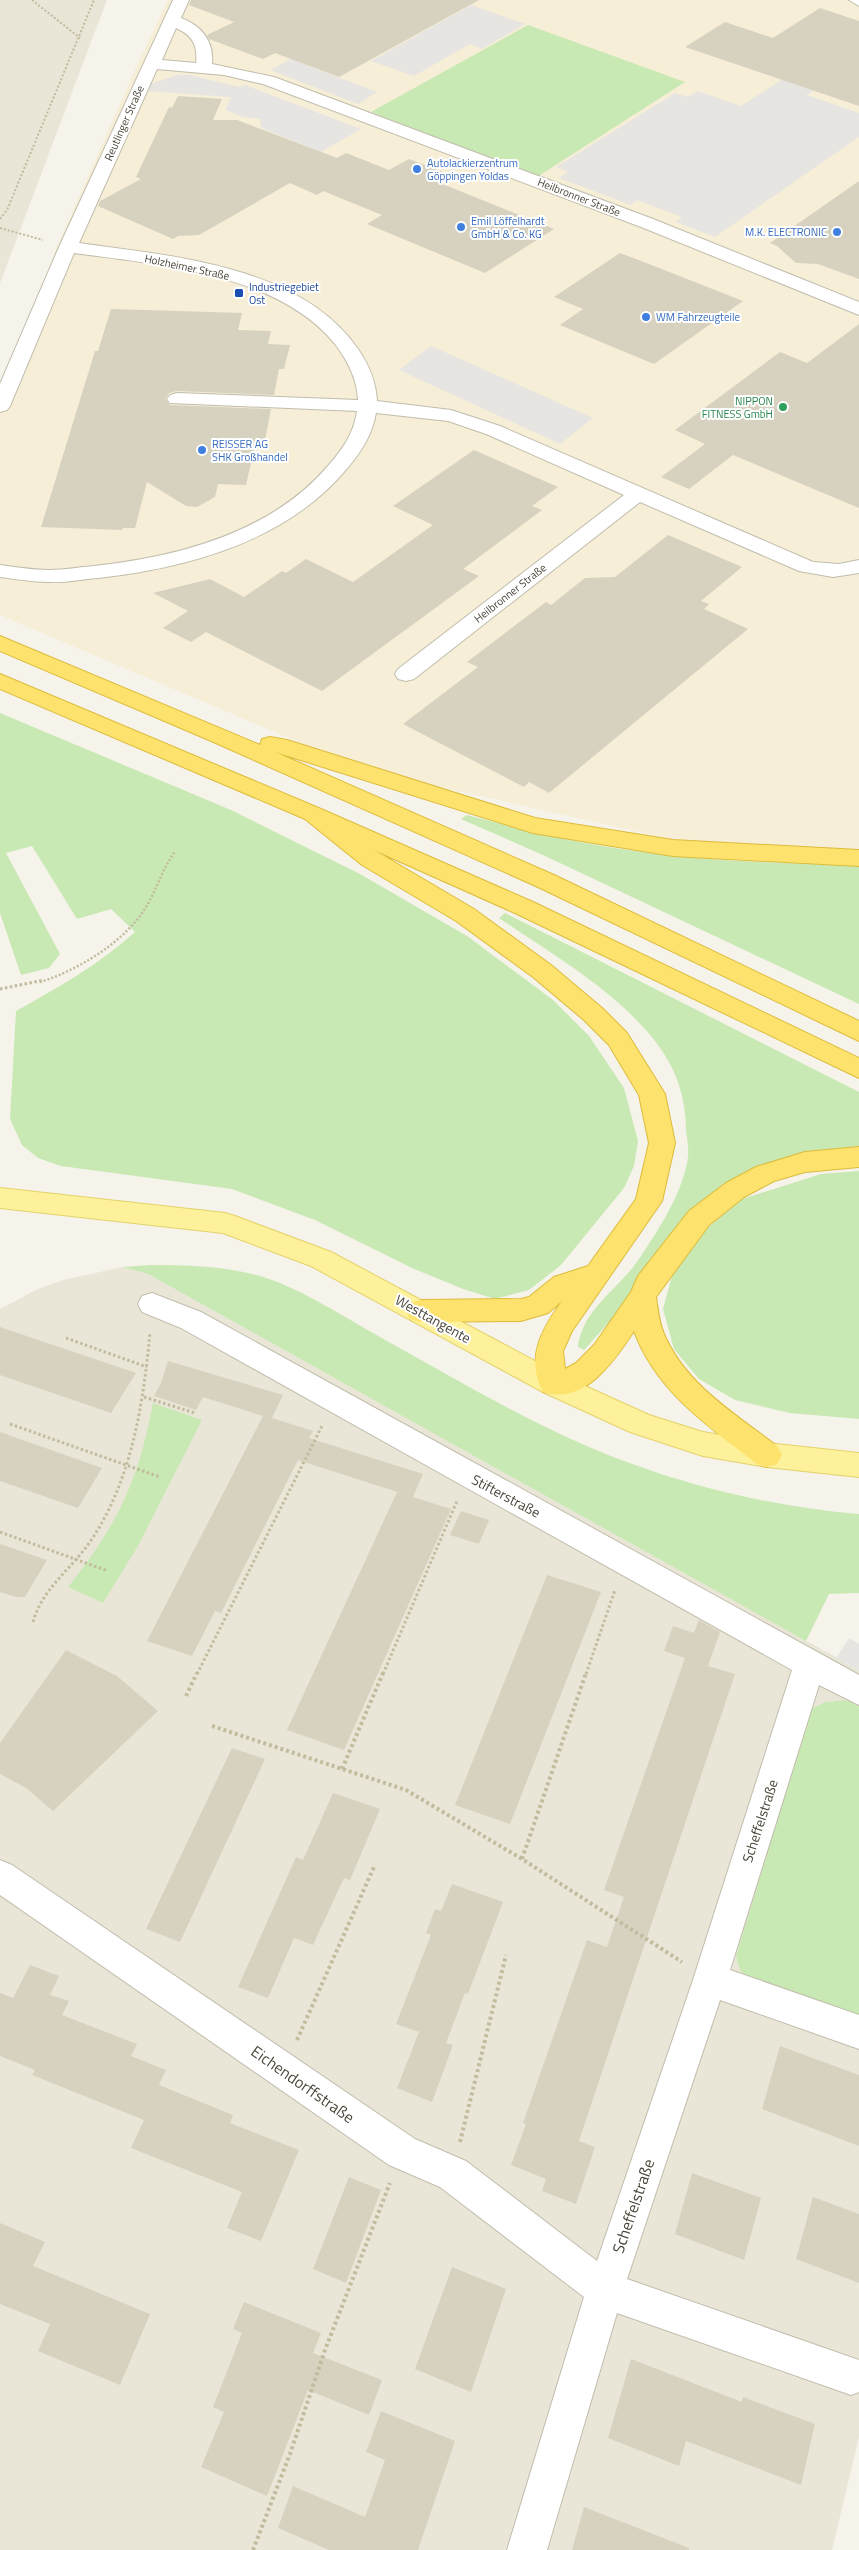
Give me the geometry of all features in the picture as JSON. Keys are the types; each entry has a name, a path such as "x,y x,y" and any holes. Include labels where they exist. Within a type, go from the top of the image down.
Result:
{"highway":[{"path":"0,643 217,735 546,881 859,1032"},
{"path":"0,682 313,814 525,908 859,1069"},
{"path":"217,735 286,747 353,770 533,824 673,848 859,858"},
{"path":"313,814 370,859 465,915 542,971 593,1014 618,1039 634,1062 652,1094 662,1143 649,1201 561,1325 549,1350 553,1384 571,1380 586,1371 604,1353 642,1297 648,1284 700,1218 736,1190 765,1174 805,1162 859,1157"},
{"path":"420,1311 521,1310 538,1305 564,1285 597,1274"},
{"path":"642,1297 650,1335 670,1372 696,1399 767,1455"}],"main road":[{"name":"Westtangente","path":"0,1198 225,1223 321,1259 553,1384 640,1424 703,1444 767,1455 859,1465"}],"street":[{"name":"Reutlinger Straße","path":"68,247 150,64 181,0"},
{"path":"171,20 192,27 207,51 204,69"},
{"name":"Heilbronner Straße","path":"150,64 224,70 268,80 647,223 859,308"},
{"path":"0,406 68,247"},
{"name":"Holzheimer Straße","path":"0,571 46,576 109,571 158,563 215,547 241,536 292,508 314,492 337,470 354,447 364,427 368,406 364,377 352,353 322,319 282,294 244,280 169,262 68,247"},
{"path":"177,399 368,406 450,416 493,430 806,567 825,572 846,571 859,566"},
{"name":"Heilbronner Straße","path":"406,674 638,494"},
{"name":"Stifterstraße","path":"152,1304 192,1320 468,1476 859,1691"},
{"name":"Scheffelstraße","path":"527,2550 605,2290 710,1980 810,1663"},
{"name":"Eichendorffstraße","path":"0,1876 402,2152 453,2174 605,2290"},
{"path":"710,1980 859,2032"},
{"path":"605,2290 851,2376"}],"path":[{"path":"32,0 80,38"},
{"path":"0,219 7,210 80,38 94,0"},
{"path":"0,228 23,234"},
{"path":"0,989 24,986 56,978 78,968 97,956 125,932 146,907 166,863 175,852"},
{"path":"33,1622 39,1603 75,1560 106,1517 128,1465 144,1397 152,1304"},
{"path":"66,1338 147,1367"},
{"path":"144,1397 195,1413"},
{"path":"186,1696 335,1401"},
{"path":"10,1424 160,1477"},
{"path":"342,1769 468,1476"},
{"path":"0,1532 108,1571"},
{"path":"522,1860 625,1561"},
{"path":"212,1726 406,1790 522,1860 710,1980"},
{"path":"284,2070 374,1867"},
{"path":"453,2174 506,1955"},
{"path":"253,2550 290,2454 325,2350 402,2152"}],"shaded area":[{"path":"0,0 107,0 0,283"},
{"path":"168,0 859,0 859,850 683,842 362,769 0,615 0,393 57,247 138,63"},
{"path":"471,5 525,24 482,49 470,44 414,76 371,61"},
{"path":"859,30 858,61 807,95 859,113 859,137 715,237 676,222 682,217 637,200 631,205 559,178 568,172 556,167 675,93 688,97 698,91 741,106"},
{"path":"315,46 325,50 301,63 377,92 358,104 270,70"},
{"path":"177,75 190,75 239,87 245,85 361,129 321,152 261,128 260,119 243,117 225,110 231,97 146,91 151,84"},
{"path":"431,346 593,418 560,444 399,370"},
{"path":"123,1267 148,1274 859,1670 859,2437 832,2550 0,2550 0,1309 38,1289 63,1280"},
{"path":"849,1638 859,1644 859,1670 836,1658"}],"green space":[{"path":"528,25 685,82 537,177 371,112"},
{"path":"0,713 231,810 360,874 467,936 553,1000 589,1036 624,1088 638,1141 634,1166 624,1188 561,1265 529,1290 495,1299 463,1289 412,1268 315,1220 232,1189 61,1166 38,1158 22,1145 10,1119 16,1011 62,985 135,932 111,909 77,919 32,846 6,853 60,954 49,968 21,975 0,913"},
{"path":"467,815 580,842 659,854 779,863 859,864 859,1004 543,855 461,819"},
{"path":"505,913 859,1092 859,1147 819,1150 769,1166 654,1258 611,1320 584,1350 578,1347 586,1321 639,1259 676,1197 688,1154 684,1106 678,1082 666,1056 648,1032 626,1010 575,969 499,918"},
{"path":"859,1171 859,1419 790,1413 735,1400 699,1379 674,1349 663,1309 672,1276 693,1241 739,1200 821,1174"},
{"path":"151,1265 219,1268 275,1281 318,1302 511,1410 593,1449 630,1463 705,1487 744,1496 782,1504 859,1514 859,1593 829,1594 806,1641 148,1274 123,1267"},
{"path":"153,1403 202,1420 138,1546 103,1603 68,1587 100,1543 124,1501 140,1456"},
{"path":"848,1700 859,1706 859,2019 748,1979 740,1970 736,1956 811,1709 825,1702"}],"building":[{"path":"191,0 479,0 339,77 275,53 263,59 209,39 207,35 234,22 189,5"},
{"path":"820,8 859,21 859,106 685,47 725,22 773,38"},
{"path":"178,96 222,99 213,120 237,120 337,158 346,153 389,170 409,159 443,172 430,179 554,229 485,273 367,224 382,215 323,191 317,195 290,183 199,235 178,236 173,239 98,206 100,201 141,179 136,177 169,107 172,108"},
{"path":"859,181 859,279 818,264 796,263 777,246 770,243"},
{"name":"WM Fahrzeugteile","path":"620,253 743,301 654,364 560,325 583,309 554,297"},
{"path":"111,309 242,313 238,330 271,331 268,344 290,345 284,369 279,369 274,395 177,391 169,393 165,399 170,405 271,409 264,445 255,445 246,485 218,484 215,497 197,507 186,506 147,482 135,528 123,528 122,530 41,527 95,351 98,351"},
{"name":"NIPPON FITNESS GmbH","path":"859,324 859,508 733,455 689,489 661,477 705,444 675,430 780,352 807,363"},
{"path":"474,450 558,487 532,506 542,510 463,569 479,576 322,691 206,632 191,642 163,628 188,611 153,593 210,579 244,597 282,571 286,573 306,559 353,582 433,525 393,506"},
{"path":"668,535 742,567 701,601 709,604 704,609 748,629 549,793 529,782 524,787 403,724 478,667 467,662 546,602 551,605 585,578 615,577"},
{"path":"0,1327 136,1373 111,1413 0,1375"},
{"path":"168,1361 283,1395 272,1418 313,1431 309,1438 423,1474 413,1497 298,1460 221,1613 215,1611 192,1656 147,1641 263,1416 203,1397 196,1410 154,1396 161,1383"},
{"path":"0,1432 102,1468 78,1508 0,1481"},
{"path":"397,1492 451,1509 344,1750 287,1730"},
{"path":"461,1511 489,1520 479,1544 450,1535"},
{"path":"0,1544 47,1560 25,1597 16,1597 0,1592"},
{"path":"547,1575 601,1592 510,1824 455,1805"},
{"path":"699,1620 720,1632 708,1666 735,1674 579,2141 595,2147 576,2204 542,2191 546,2179 511,2165 526,2124 523,2123 587,1940 607,1947 624,1897 604,1890 685,1658 664,1651 673,1626 694,1633"},
{"path":"66,1650 117,1676 158,1711 53,1811 26,1788 0,1774 0,1743"},
{"path":"232,1748 265,1759 180,1942 146,1929"},
{"path":"333,1793 380,1809 350,1880 344,1878 313,1945 294,1938 268,1998 238,1987 296,1857 303,1860"},
{"path":"452,1884 503,1902 468,1994 465,1993 446,2043 453,2045 432,2102 397,2088 419,2032 396,2024 431,1935 426,1933 435,1909 441,1911"},
{"path":"30,1965 59,1976 50,1995 69,2001 62,2015 137,2044 131,2056 166,2070 159,2085 233,2115 230,2123 299,2150 261,2241 227,2228 242,2192 131,2148 144,2120 32,2075 35,2070 0,2056 0,1993 13,1998"},
{"path":"780,2046 859,2075 859,2146 762,2109"},
{"path":"692,2173 761,2198 744,2260 675,2234"},
{"path":"349,2177 381,2190 346,2283 313,2269"},
{"path":"813,2197 859,2214 859,2283 796,2259"},
{"path":"0,2223 45,2242 33,2266 150,2314 120,2385 38,2351 50,2324 0,2304"},
{"path":"452,2267 506,2289 471,2392 415,2369"},
{"path":"244,2302 321,2333 313,2353 382,2380 369,2415 308,2390 267,2496 201,2467 224,2412 213,2407 242,2333 233,2329"},
{"path":"631,2359 742,2402 743,2397 815,2424 801,2485 686,2441 679,2466 608,2438"},
{"path":"381,2411 455,2441 418,2550 329,2550 278,2528 293,2486 365,2517 385,2460 366,2452"},
{"path":"584,2507 689,2548 689,2550 572,2550"}],"place":[{"name":"Autolackierzentrum Göppingen Yoldas","path":"417,169"},
{"name":"Emil Löffelhardt GmbH & Co. KG","path":"461,227"},
{"name":"M.K. ELECTRONIC","path":"837,232"},
{"name":"Industriegebiet Ost","path":"239,293"},
{"name":"WM Fahrzeugteile","path":"646,317"},
{"name":"NIPPON FITNESS GmbH","path":"783,407"},
{"name":"REISSER AG SHK Großhandel","path":"202,450"}]}
